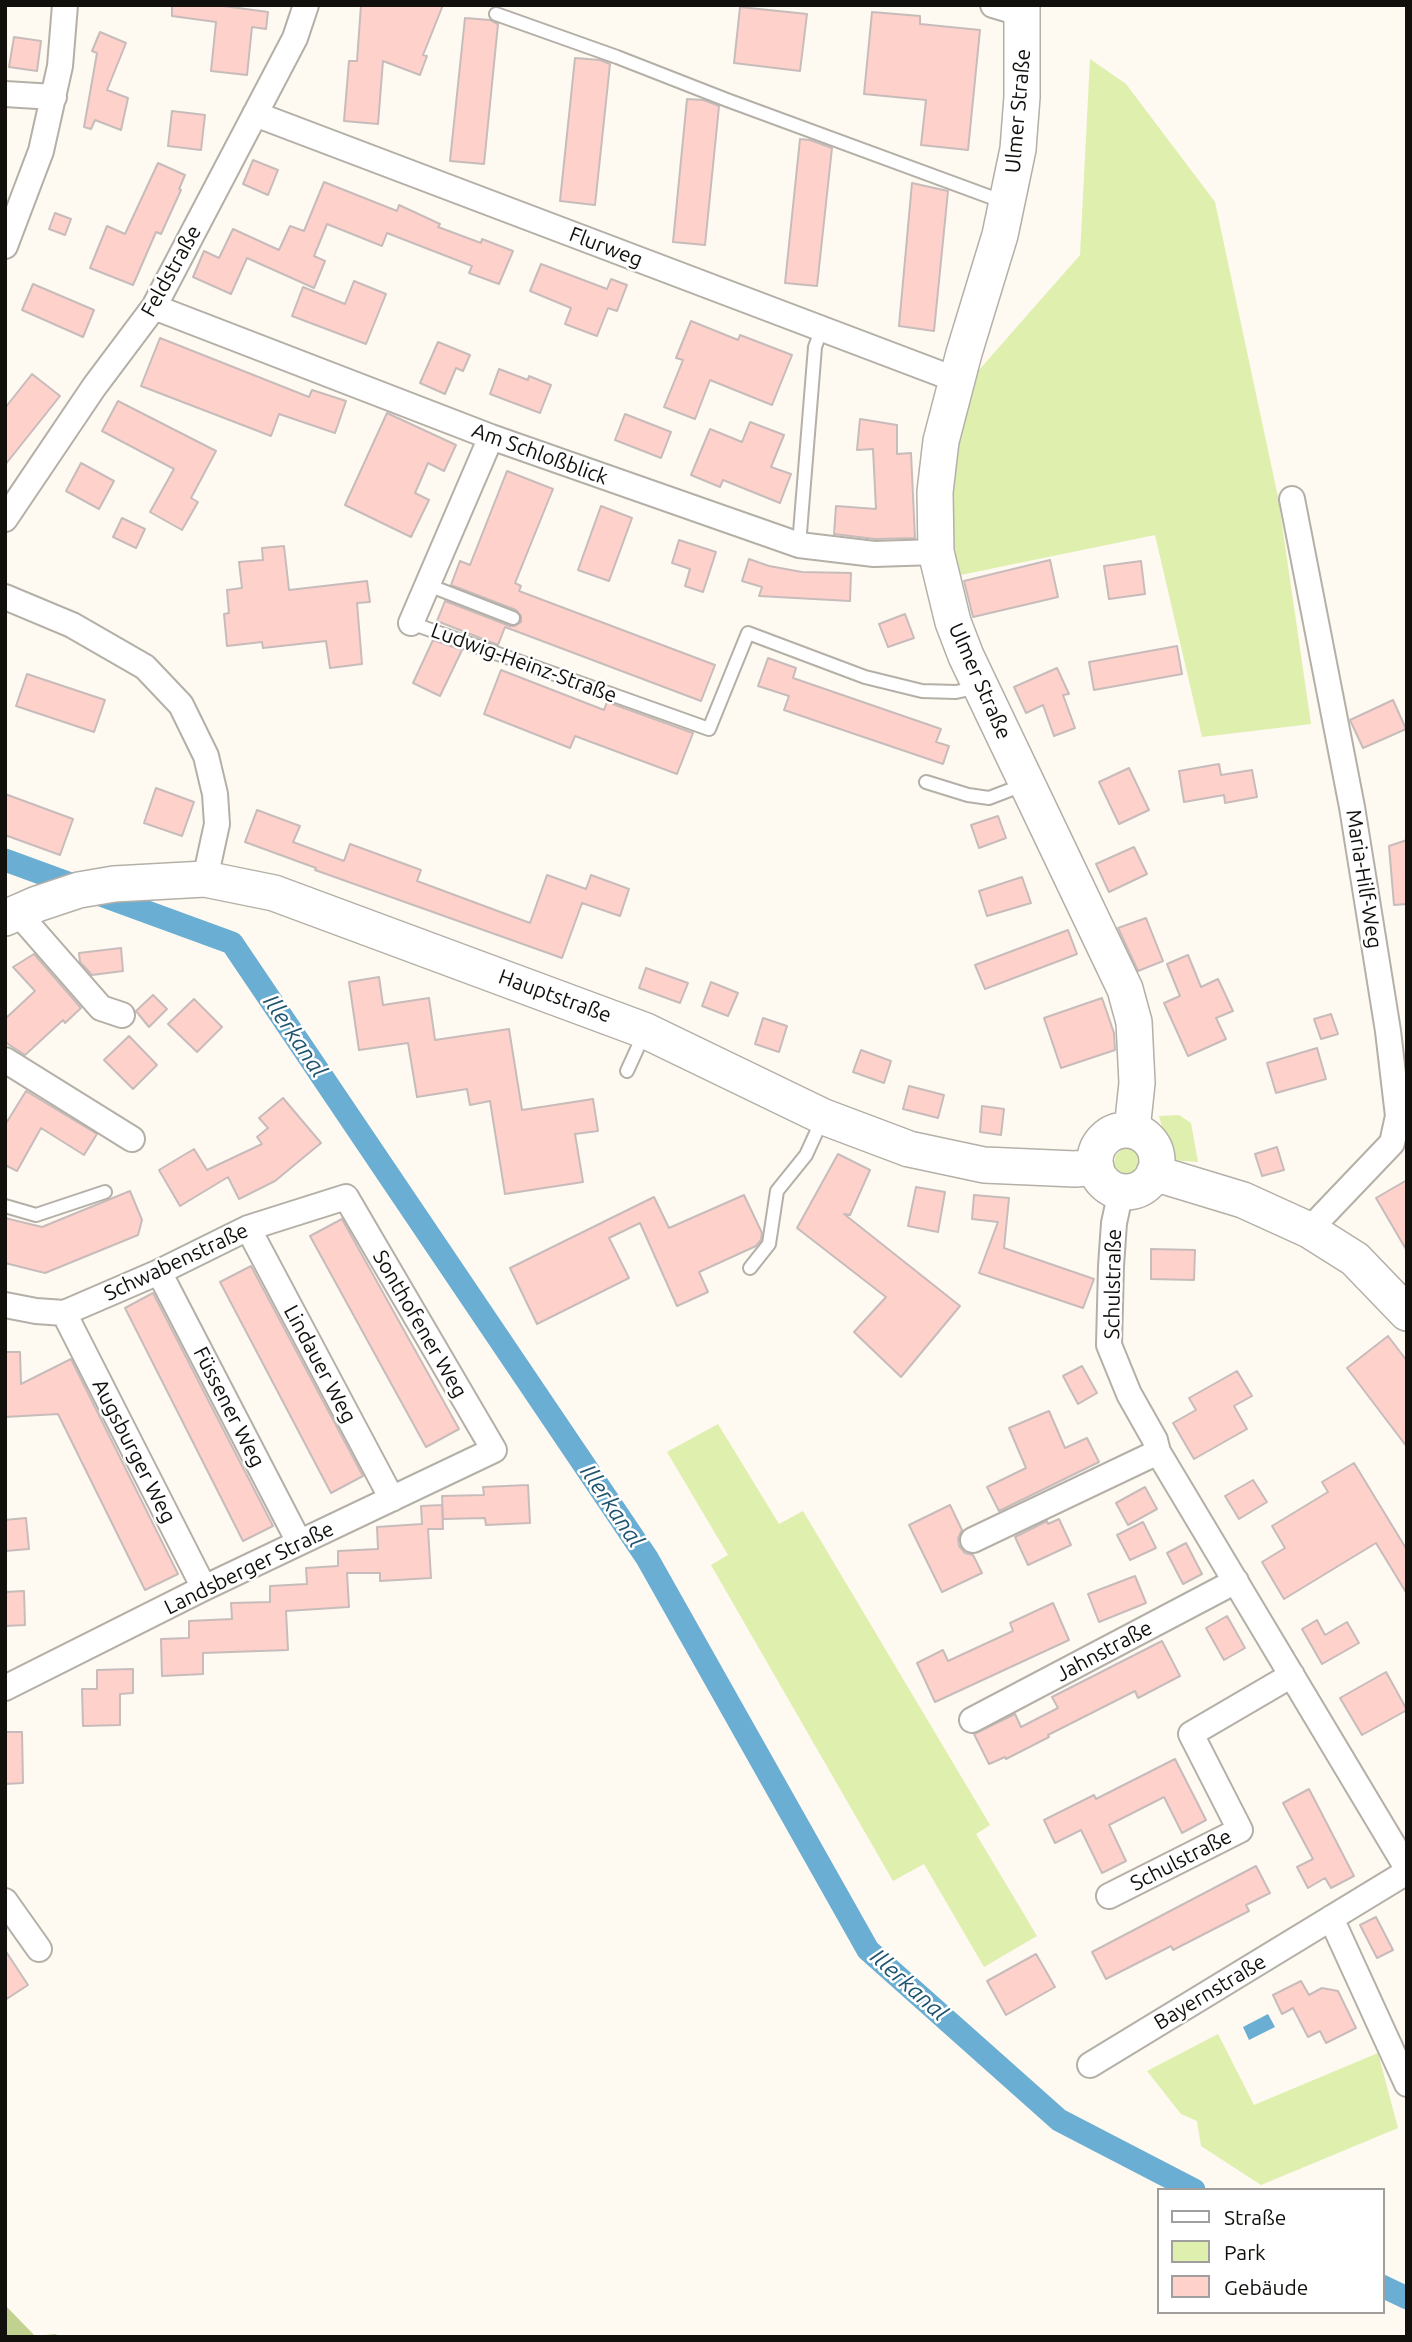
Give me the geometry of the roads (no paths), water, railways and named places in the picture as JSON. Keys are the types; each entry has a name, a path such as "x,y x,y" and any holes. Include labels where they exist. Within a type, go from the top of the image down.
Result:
{"main road":[{"name":"Ulmer Straße","path":"1013,8 1022,97 1018,149 1008,203 941,441 935,492 936,552 953,624 979,687 1125,989 1134,1022 1137,1083 1132,1130"},
{"name":"Hauptstraße","path":"20,911 79,890 154,880 205,879 274,893 646,1031 824,1117 909,1149 969,1163 1075,1169 1096,1167"},
{"path":"1132,1130 1145,1137 1155,1151 1157,1166 1141,1187 1132,1191 1121,1191 1111,1188 1104,1181 1096,1167 1096,1154 1102,1141 1115,1132 1132,1130"},
{"path":"1154,1173 1243,1200 1309,1230 1355,1259 1407,1313"}],"street":[{"path":"5,246 41,151 60,66 65,5"},
{"name":"Feldstraße","path":"5,519 94,387 154,307 295,38 306,5"},
{"path":"5,94 54,97"},
{"name":"Flurweg","path":"255,114 957,380"},
{"name":"Am Schloßblick","path":"154,307 491,438 799,545 874,554 936,552"},
{"name":"Ludwig-Heinz-Straße","path":"411,623 491,438"},
{"name":"Maria-Hilf-Weg","path":"1292,499 1352,807 1388,1031 1398,1116 1392,1143 1309,1230"},
{"path":"5,597 72,625 119,651 145,667 181,705 206,756 215,794 217,824 205,879"},
{"path":"20,911 101,1008 122,1015"},
{"path":"5,1060 132,1139"},
{"name":"Schulstraße","path":"1121,1191 1111,1256 1110,1345 1129,1394 1155,1440 1158,1452 1407,1870"},
{"name":"Schwabenstraße","path":"5,1305 64,1313 159,1272 248,1228 345,1197"},
{"name":"Sonthofener Weg","path":"345,1197 494,1450"},
{"name":"Lindauer Weg","path":"248,1228 392,1499"},
{"name":"Füssener Weg","path":"159,1272 299,1542"},
{"name":"Augsburger Weg","path":"64,1313 204,1588"},
{"name":"Landsberger Straße","path":"5,1688 204,1588 494,1450"},
{"path":"973,1540 1158,1452"},
{"name":"Jahnstraße","path":"972,1720 1236,1581"},
{"name":"Schulstraße","path":"1109,1896 1240,1830 1191,1734 1292,1675"},
{"name":"Bayernstraße","path":"1090,2065 1407,1870"},
{"path":"5,1901 39,1949"},
{"path":"1331,1918 1407,2084"}],"lane":[{"path":"496,14 1008,203"},
{"path":"799,545 815,347 822,328"},
{"path":"428,585 513,618"},
{"name":"Ludwig-Heinz-Straße","path":"411,623 709,729 748,633 865,677 922,691 956,692 979,687"},
{"path":"926,782 968,795 989,798 1027,784"},
{"path":"627,1071 646,1031"},
{"path":"750,1268 769,1244 777,1191 806,1155 824,1117"},
{"path":"5,1206 36,1215 105,1192"}],"water":[{"path":"1268,2014 1275,2027 1249,2040 1243,2027"}],"waterway":[{"name":"Illerkanal","path":"5,860 232,943 647,1558 868,1950 1059,2120 1190,2188"},
{"name":"Illerkanal","path":"1384,2287 1407,2298"}]}
